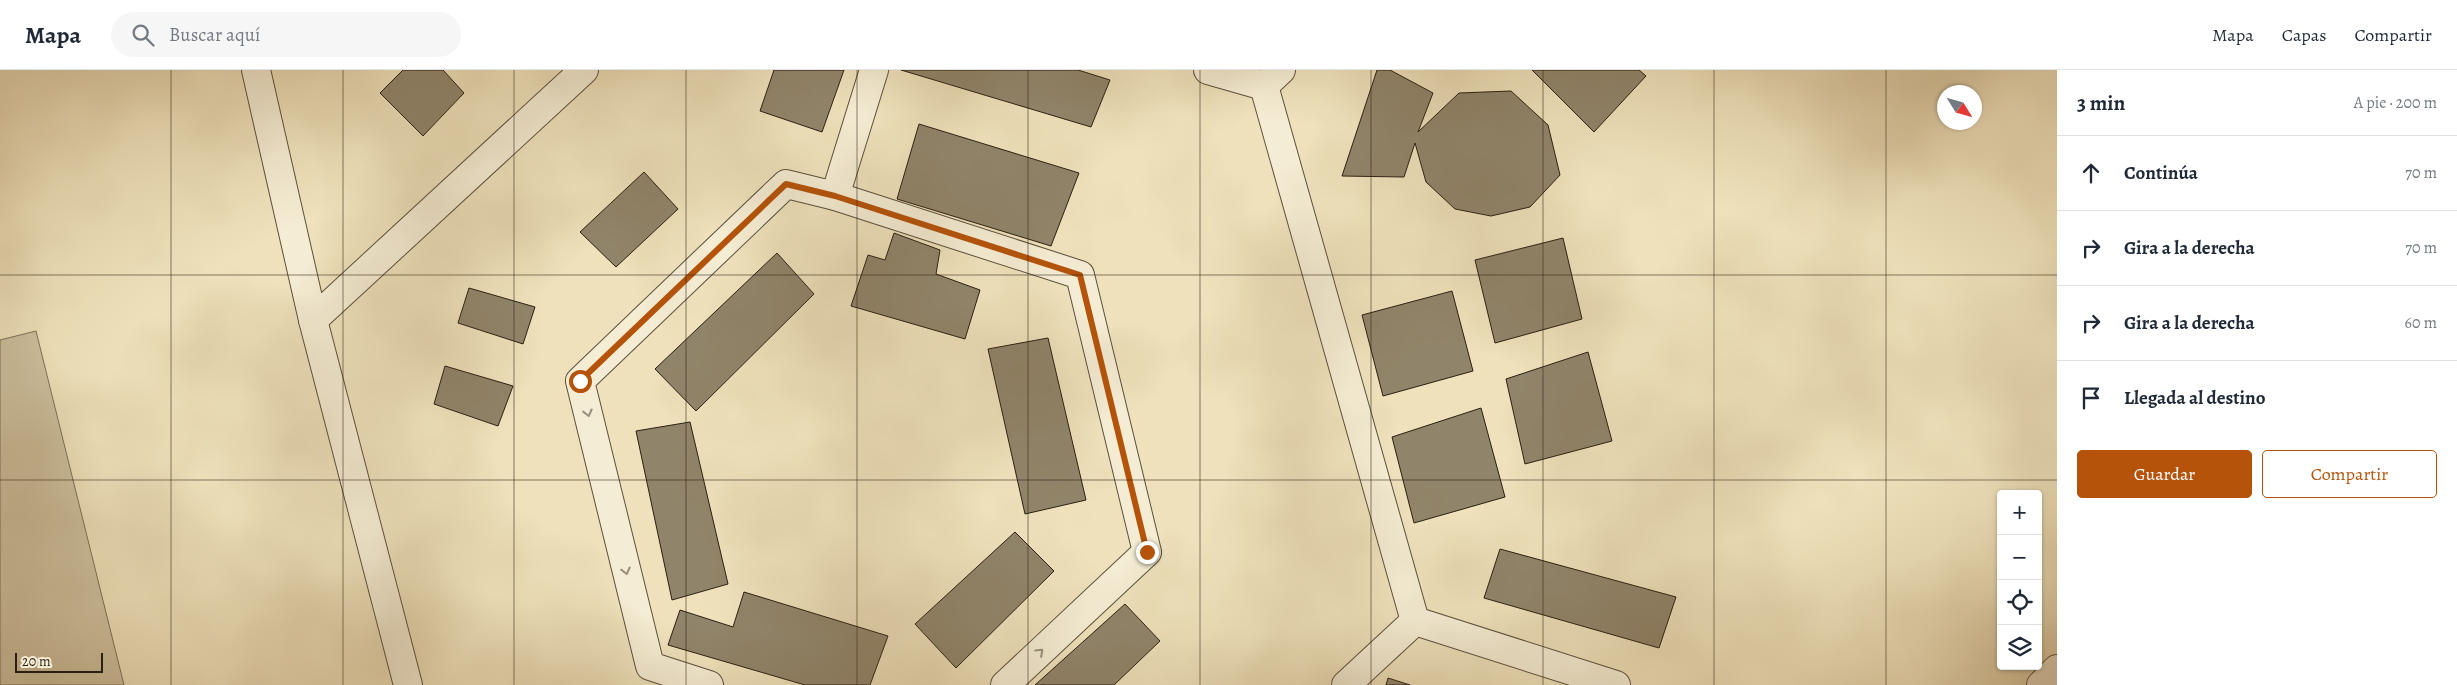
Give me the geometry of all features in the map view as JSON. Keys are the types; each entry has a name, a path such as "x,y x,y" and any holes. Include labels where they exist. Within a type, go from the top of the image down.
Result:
{"street":[{"path":"256,70 313,320 408,685"},
{"path":"313,320 584,70"},
{"path":"835,196 874,70"},
{"path":"1208,70 1272,78 1415,621"},
{"path":"709,685 650,666 580,381 786,184 835,196 1080,275 1147,552 1005,685"},
{"path":"1346,685 1415,621"},
{"path":"1415,621 1616,685"},
{"path":"2041,685 2057,669"}],"shaded area":[{"path":"36,331 124,685 0,685 0,340"}],"building":[{"path":"403,70 443,70 464,93 423,136 380,93"},
{"path":"774,70 844,70 822,132 760,111"},
{"path":"901,70 1078,70 1110,80 1091,127"},
{"path":"1377,70 1390,70 1433,93 1418,132 1459,93 1511,91 1548,125 1560,175 1530,207 1491,216 1455,209 1426,182 1415,143 1404,177 1342,176"},
{"path":"1532,70 1639,70 1646,76 1594,132"},
{"path":"919,124 1079,173 1051,246 897,199"},
{"path":"644,172 678,209 616,267 580,232"},
{"path":"894,233 940,250 936,274 980,290 965,339 851,306 868,255 885,260"},
{"path":"1563,238 1582,319 1495,343 1475,260"},
{"path":"777,253 814,294 696,411 655,369"},
{"path":"469,288 535,307 523,344 458,323"},
{"path":"1452,291 1473,371 1383,396 1362,315"},
{"path":"1048,338 1086,500 1025,514 988,349"},
{"path":"1588,352 1612,441 1525,464 1506,379"},
{"path":"445,366 513,386 498,426 434,404"},
{"path":"1481,408 1505,497 1414,523 1392,437"},
{"path":"690,422 728,584 672,600 636,431"},
{"path":"1015,532 1054,571 956,668 915,624"},
{"path":"1500,549 1676,597 1659,648 1484,598"},
{"path":"744,592 888,636 870,685 805,685 668,645 680,610 733,627"},
{"path":"1125,604 1160,641 1114,685 1035,685"},
{"path":"1388,678 1410,685 1386,685"}],"route":[{"path":"580,381 786,184 835,196 1080,275 1147,552"}]}
